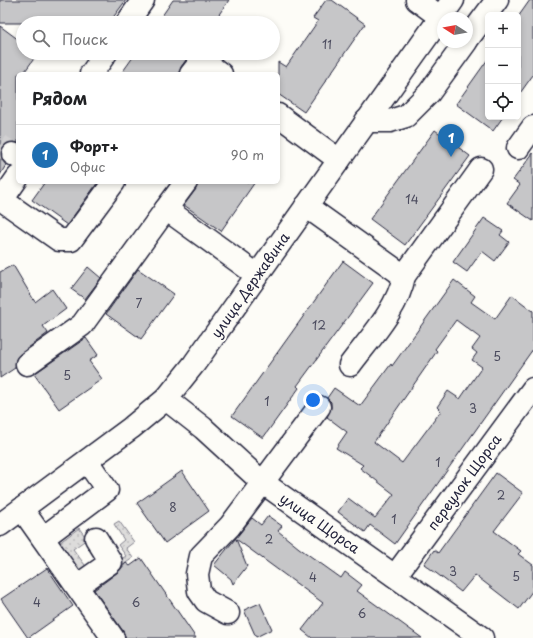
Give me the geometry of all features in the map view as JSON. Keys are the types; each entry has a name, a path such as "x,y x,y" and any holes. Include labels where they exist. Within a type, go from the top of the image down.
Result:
{"street":[{"path":"132,16 143,0"},
{"path":"416,0 437,15"},
{"name":"улица Державина","path":"444,12 453,0"},
{"path":"473,32 497,0"},
{"name":"улица Державина","path":"0,525 87,462 166,399 194,364 437,21"},
{"path":"366,122 390,121 406,116 428,93 461,48"},
{"path":"92,72 101,60"},
{"path":"193,72 202,60 218,72"},
{"path":"280,116 339,160"},
{"path":"518,148 533,127"},
{"path":"350,366 395,302 402,288 404,276 481,169"},
{"path":"16,180 2,200 59,240 63,241 71,240 113,184"},
{"path":"27,364 82,325 185,184"},
{"path":"306,206 404,276"},
{"path":"166,209 257,276"},
{"name":"переулок Щорса","path":"395,576 533,389"},
{"name":"улица Щорса","path":"166,399 203,428 262,482 482,638"},
{"path":"228,613 206,601 199,591 198,574 201,556 230,526 262,482 278,464 319,407"},
{"path":"43,538 107,490 87,462"},
{"path":"22,508 113,638"},
{"path":"77,586 112,562 96,538"}],"shaded area":[{"path":"119,521 134,542 126,548 133,558 117,569 114,564 126,556 118,545 124,540 114,524"},
{"path":"79,528 87,539 73,549 88,569 77,577 55,546"}],"building":[{"path":"0,0 126,0 114,16 16,16 16,23 0,23"},
{"path":"173,0 229,0 218,16 162,16"},
{"path":"326,0 332,0 365,24 304,112 280,95 280,72 278,72 278,62 286,67 318,21 313,18"},
{"path":"530,0 533,0 533,75 521,92 521,48 521,13"},
{"path":"0,26 16,38 16,60 33,60 24,72 16,72 16,143 7,143 2,148 2,160 6,165 0,175"},
{"path":"131,60 186,60 180,72 122,72"},
{"path":"485,63 485,120 501,120 493,131 456,104"},
{"path":"435,130 470,156 405,245 370,219"},
{"path":"533,153 533,221 507,203 520,185 513,180"},
{"path":"44,184 97,184 67,225 32,200"},
{"path":"197,184 254,184 221,231 184,205 196,189"},
{"path":"484,218 503,231 500,235 509,242 495,261 482,251 467,272 453,262"},
{"path":"343,261 373,283 297,386 299,388 263,438 232,416"},
{"path":"13,265 35,302 52,289 66,309 43,326 48,333 20,354 16,359 15,368 0,378 0,272"},
{"path":"88,267 101,278 85,299 71,289"},
{"path":"138,269 174,294 141,339 106,314"},
{"path":"454,280 475,296 471,302 495,319 512,295 533,311 533,349 395,544 370,525 365,532 338,512 348,498 375,518 394,494 360,468 363,465 336,448 347,432 327,417 331,408 331,402 327,398 334,388 360,406 391,364 392,366","holes":["456,320 480,338 472,349 477,353 472,360 482,367 460,399 448,391 437,407 441,411 402,463 374,442 437,351 435,349"]},
{"path":"86,338 98,355 89,361 102,379 59,409 34,374"},
{"path":"182,471 209,511 165,543 137,503"},
{"path":"496,473 523,493 494,531 521,551 518,554 533,565 533,590 519,609 475,575 461,592 424,564 434,550 438,553"},
{"path":"268,516 282,526 278,531 299,548 341,578 345,572 362,585 357,591 422,638 312,638 302,630 323,603 236,539 247,566 233,584 231,579 214,565 252,518 261,525"},
{"path":"141,558 196,638 126,638 123,631 94,590 118,572 126,563 130,566"},
{"path":"47,568 73,606 28,638 1,599"},
{"path":"260,603 272,629 256,637 244,610"}],"tunnel":[{"path":"0,145 13,154"}],"place":[{"name":"Форт+","path":"451,157"}]}
